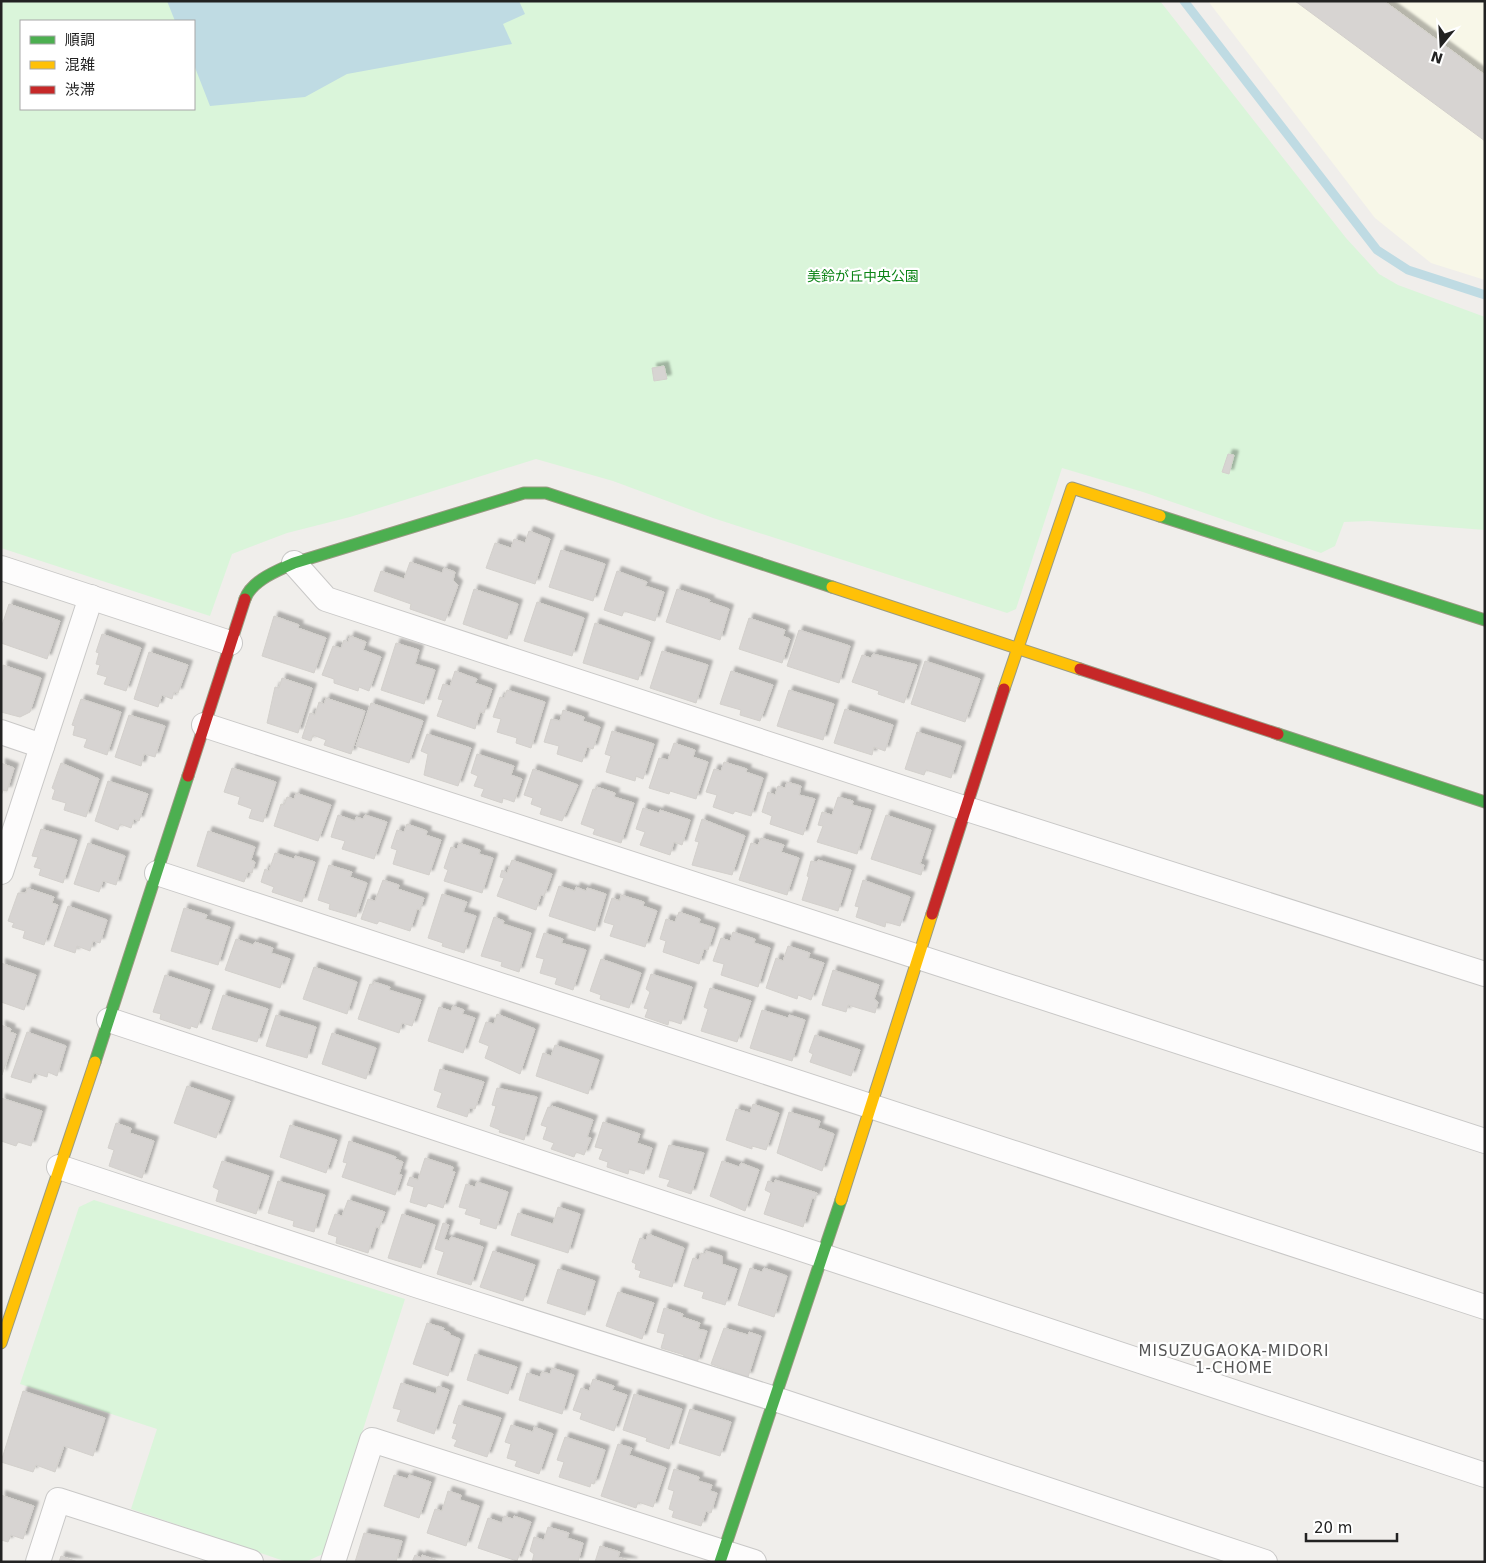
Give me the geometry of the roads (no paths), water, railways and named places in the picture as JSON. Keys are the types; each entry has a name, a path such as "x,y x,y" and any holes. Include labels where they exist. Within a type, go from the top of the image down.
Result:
{"street":[{"path":"722,1557 823,1255 1018,647 1072,488 1485,620"},
{"path":"2,1337 109,1020 247,594 266,576 294,563 524,493 546,493 1485,802"},
{"path":"294,563 326,599 967,809 1485,974"},
{"path":"1,568 230,643"},
{"path":"1,872 92,597"},
{"path":"204,725 918,959 1485,1141"},
{"path":"1,732 42,746"},
{"path":"157,873 1485,1307"},
{"path":"109,1020 1485,1475"},
{"path":"59,1167 419,1286 775,1399 1265,1562"},
{"path":"333,1562 372,1440 722,1557 754,1562"},
{"path":"38,1562 58,1500 251,1562"}],"water":[{"path":"167,1 519,1 525,14 503,24 512,44 347,74 305,97 210,106 195,68 195,20 175,20"}],"waterway":[{"path":"1184,1 1377,250 1408,270 1485,295"}],"district":[{"name":"MISUZUGAOKA-MIDORI 1-CHOME","path":"1234,1360"}],"park label":[{"name":"美鈴が丘中央公園","path":"863,276"}]}
